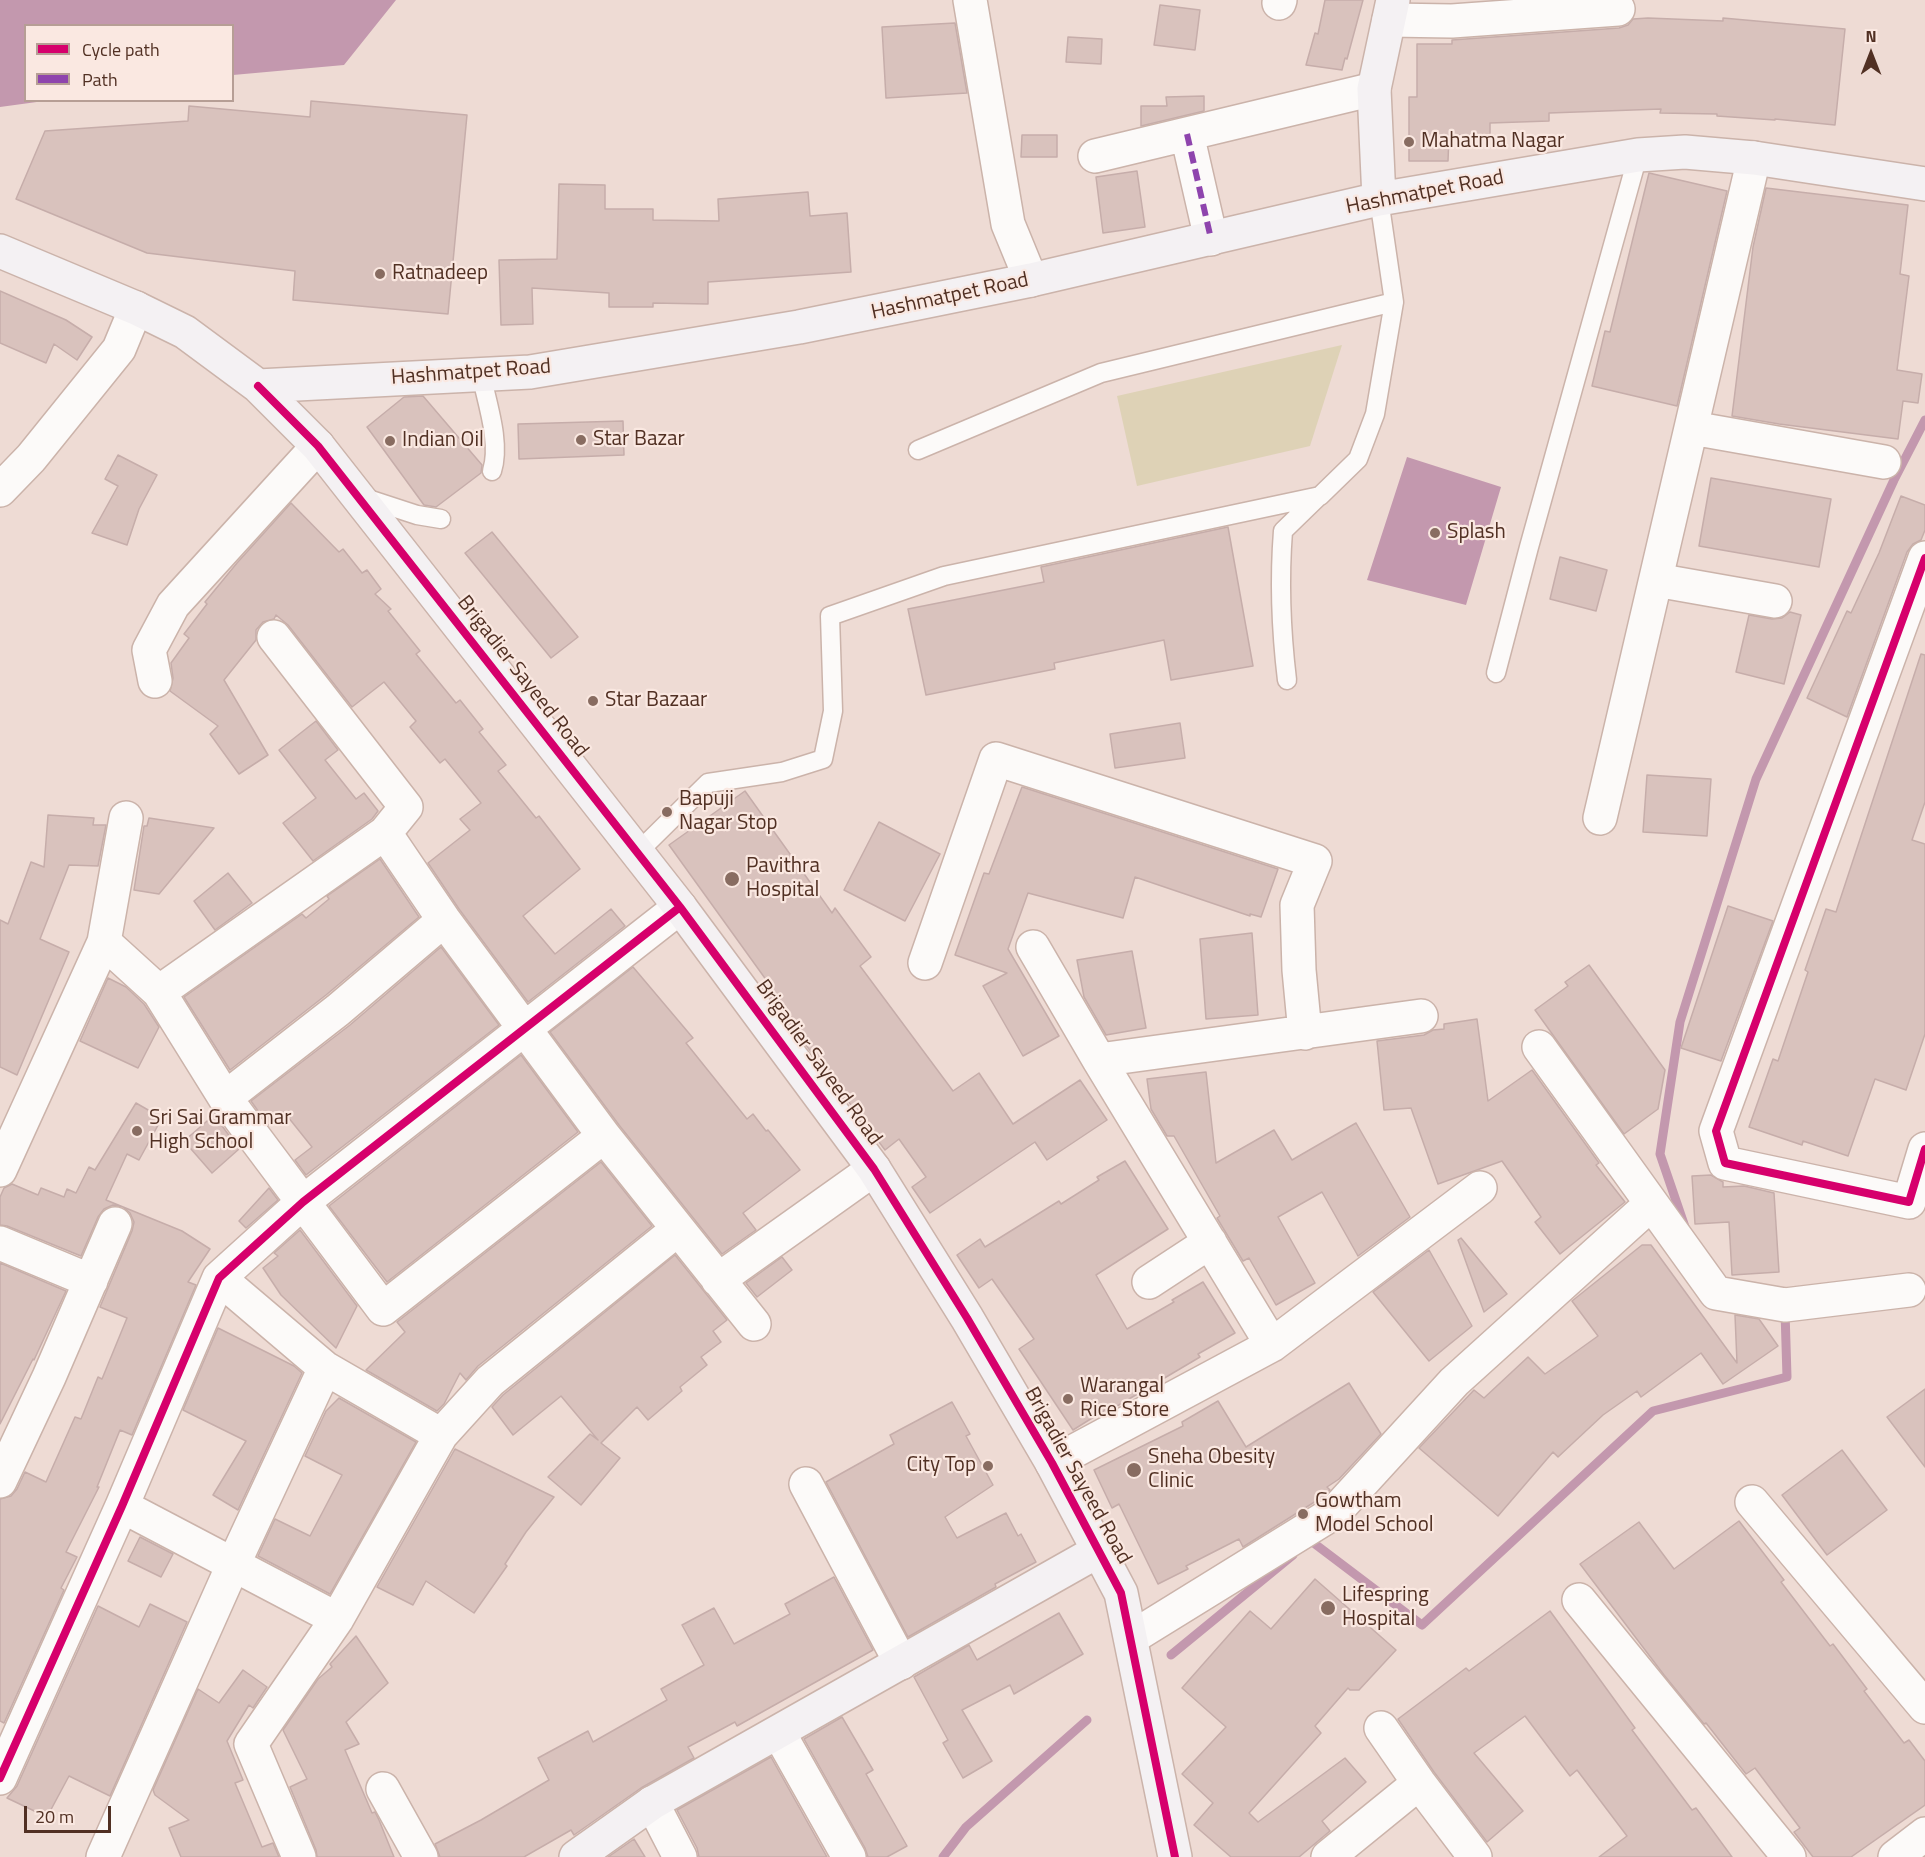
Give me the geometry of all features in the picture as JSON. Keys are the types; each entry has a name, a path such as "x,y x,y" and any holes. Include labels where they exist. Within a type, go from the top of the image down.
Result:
{"street":[{"path":"970,0 1008,224 1031,280"},
{"path":"1379,200 1374,89 1391,10 1452,21 1618,9"},
{"path":"1095,156 1374,89"},
{"path":"1187,134 1211,238"},
{"name":"Hashmatpet Road","path":"258,386 530,372 799,327 1031,280 1379,200 1638,154 1685,152 1755,158 1920,183"},
{"path":"1600,818 1755,158"},
{"path":"0,251 136,308 185,332 258,386"},
{"path":"0,490 31,458 119,349 136,308"},
{"name":"Brigadier Sayeed Road","path":"258,386 318,447 680,907 874,1169 967,1318 1052,1463 1121,1593 1175,1857"},
{"path":"1692,428 1884,462"},
{"path":"155,681 149,650 173,605 318,447"},
{"path":"1925,558 1716,1131 1725,1164 1909,1202 1925,1149"},
{"path":"1656,580 1775,601"},
{"path":"159,992 385,833 406,807 274,637"},
{"path":"925,963 996,759 1315,861 1297,905 1297,939 1305,1033"},
{"path":"0,1170 104,942 126,819"},
{"path":"385,833 444,920 604,1136 754,1324"},
{"path":"0,1778 122,1506 219,1278 303,1202 680,907"},
{"path":"225,1098 338,1010 444,920"},
{"path":"104,942 159,992 225,1098 383,1309 604,1136"},
{"path":"1033,947 1272,1345"},
{"path":"1099,1060 1421,1016"},
{"path":"1539,1047 1716,1293 1785,1305 1909,1290"},
{"path":"718,1280 874,1169"},
{"path":"1052,1463 1272,1345 1480,1188"},
{"path":"1131,1638 1335,1512 1454,1382 1651,1204"},
{"path":"0,1482 49,1377 115,1224"},
{"path":"299,1857 251,1744 337,1619 441,1435 490,1381 677,1230"},
{"path":"1149,1282 1210,1242"},
{"path":"0,1243 91,1281"},
{"path":"219,1278 325,1368 441,1435"},
{"path":"103,1857 234,1563 325,1368"},
{"path":"806,1484 902,1663"},
{"path":"1752,1502 1925,1707"},
{"path":"122,1506 337,1619"},
{"path":"576,1857 652,1803 1098,1551"},
{"path":"1580,1600 1789,1857"},
{"path":"1381,1728 1475,1857"},
{"path":"779,1733 849,1857"},
{"path":"1328,1857 1419,1783"},
{"path":"383,1789 421,1857"},
{"path":"652,1803 680,1857"},
{"path":"1895,1857 1925,1834"}],"lane":[{"path":"1496,673 1638,154"},
{"path":"1287,681 1279,581 1283,531 1358,459 1375,414 1394,302 1379,200"},
{"path":"918,450 1101,373 1394,302"},
{"path":"481,374 495,445 492,471"},
{"path":"356,496 417,515 441,519"},
{"path":"638,852 708,783 782,772 823,759 833,711 830,616 944,576 1320,496"}],"shaded area":[{"path":"0,0 396,0 344,65 234,75 234,24 24,24 24,102 37,102 0,107"},
{"path":"1342,345 1310,446 1137,486 1117,396"},
{"name":"Splash","path":"1407,457 1501,487 1466,605 1367,580"}],"building":[{"path":"1325,0 1363,0 1342,70 1306,65 1315,33 1318,34"},
{"path":"1160,5 1200,10 1195,50 1154,45"},
{"path":"1723,18 1845,29 1835,125 1717,116 1717,114 1660,113 1661,109 1549,113 1549,121 1490,123 1490,135 1449,135 1448,161 1409,161 1409,97 1417,97 1417,44 1452,44 1452,40 1619,28 1628,25 1633,19 1723,21"},
{"path":"955,23 967,93 886,98 882,27"},
{"path":"1068,37 1102,39 1101,64 1066,62"},
{"path":"1204,96 1204,111 1141,126 1141,106 1167,106 1166,97"},
{"path":"311,101 467,115 448,314 293,300 295,271 147,253 16,199 45,131 188,121 189,106 310,117"},
{"path":"1022,135 1057,135 1057,157 1021,157"},
{"path":"1137,171 1145,227 1103,233 1096,177"},
{"path":"1649,173 1727,191 1677,406 1592,386 1605,331 1610,332"},
{"path":"559,184 605,185 605,209 653,209 653,220 719,221 718,199 808,192 810,216 847,213 851,272 708,282 708,304 653,303 653,307 609,307 609,293 532,288 533,324 501,325 499,260 557,259"},
{"path":"1766,188 1908,205 1900,274 1909,276 1897,370 1922,374 1918,403 1903,401 1898,439 1732,416 1753,247"},
{"path":"0,291 66,320 92,337 77,360 54,344 46,363 0,343"},
{"path":"423,396 482,465 481,473 436,507 424,505 367,427 404,397"},
{"path":"623,421 624,455 519,459 518,424"},
{"path":"118,455 157,475 139,509 127,545 92,533 118,486 105,479"},
{"path":"1711,478 1831,499 1819,567 1699,546"},
{"path":"1901,496 1925,505 1925,530 1921,540 1913,544 1907,552 1847,717 1807,698 1847,611 1851,613 1879,553"},
{"path":"291,503 339,552 343,549 362,573 367,570 381,589 375,594 391,609 388,611 420,651 416,654 456,703 460,700 483,729 479,732 506,765 498,771 536,818 539,816 580,869 523,916 555,954 611,909 625,926 528,1002 428,863 470,830 460,819 481,803 445,759 440,763 410,727 416,721 384,682 352,707 288,625 276,615 274,619 263,622 256,630 256,640 224,680 268,755 239,774 210,734 218,726 170,691 173,678 171,663 189,638 184,634 207,604 205,602"},
{"path":"1228,527 1253,666 1171,680 1164,640 1054,663 1055,669 926,695 908,609 1044,582 1041,567"},
{"path":"492,532 578,637 551,658 465,553"},
{"path":"1560,557 1607,570 1596,611 1550,599"},
{"path":"1790,612 1801,615 1784,684 1736,672 1749,615 1772,619 1782,618"},
{"path":"1921,654 1925,655 1925,802 1912,840 1925,844 1925,1034 1906,1090 1875,1079 1848,1156 1803,1141 1802,1145 1749,1127 1773,1059 1778,1061 1808,972 1805,970 1826,909 1836,912"},
{"path":"316,721 338,750 325,760 356,799 364,793 378,811 372,819 313,861 283,823 316,798 279,750"},
{"path":"1180,723 1185,758 1115,768 1110,734"},
{"path":"1647,775 1711,779 1707,836 1643,832"},
{"path":"1022,787 1278,869 1261,917 1250,914 1250,916 1135,877 1123,918 1028,893 1008,949 1059,1036 1023,1056 983,986 1007,973 955,955 984,873 989,874"},
{"path":"745,791 832,913 835,908 871,957 860,966 953,1091 979,1073 1013,1124 1080,1080 1107,1120 1047,1160 1035,1142 930,1213 912,1187 926,1177 899,1139 885,1150 766,992 772,988 669,845"},
{"path":"48,815 94,818 93,825 106,825 98,866 69,865 40,939 69,952 17,1075 0,1067 0,920 8,924 31,862 44,867"},
{"path":"149,818 214,828 159,894 134,890 144,826 147,826"},
{"path":"879,822 940,854 905,921 844,890"},
{"path":"380,859 419,917 326,995 230,1070 184,997 302,914 306,918 329,899 327,896"},
{"path":"228,873 252,903 215,930 194,901"},
{"path":"1728,906 1773,921 1721,1061 1681,1048"},
{"path":"1252,933 1258,1015 1206,1019 1200,939"},
{"path":"441,947 499,1025 306,1175 295,1160 312,1147 284,1112 268,1125 251,1101 350,1025"},
{"path":"1132,951 1146,1028 1106,1035 1084,997 1077,960"},
{"path":"1589,965 1665,1070 1658,1109 1624,1134 1535,1010 1568,986 1565,982"},
{"path":"633,967 693,1038 686,1043 747,1119 753,1114 800,1170 743,1213 756,1230 722,1254 619,1125 550,1032"},
{"path":"108,978 126,987 144,1004 159,1027 138,1068 80,1041"},
{"path":"1477,1019 1488,1101 1532,1070 1599,1163 1596,1165 1625,1202 1560,1254 1535,1222 1541,1217 1502,1161 1438,1184 1411,1108 1384,1110 1377,1041 1424,1035 1433,1030 1444,1029 1444,1024"},
{"path":"521,1055 578,1132 387,1282 329,1206"},
{"path":"1206,1072 1216,1163 1274,1130 1292,1160 1356,1123 1410,1217 1358,1256 1322,1192 1278,1217 1315,1283 1276,1305 1249,1258 1243,1261 1217,1218 1220,1216 1174,1136 1167,1136 1151,1109 1147,1079"},
{"path":"136,1103 162,1118 139,1160 127,1154 106,1200 182,1231 210,1249 188,1282 196,1285 132,1435 120,1430 97,1487 99,1487 66,1552 77,1557 61,1588 64,1590 4,1723 0,1721 0,1499 11,1496 25,1472 46,1482 75,1417 81,1419 98,1377 102,1379 127,1318 100,1307 134,1222 130,1213 123,1207 113,1205 104,1209 98,1217 81,1256 0,1225 0,1197 4,1188 12,1184 38,1195 41,1188 64,1197 67,1189 76,1193 89,1167 95,1170"},
{"path":"214,1115 239,1149 212,1173 184,1141"},
{"path":"1125,1161 1168,1229 1096,1275 1127,1329 1203,1282 1235,1333 1198,1354 1200,1357 1073,1430 1019,1349 1034,1339 992,1279 979,1288 957,1255 980,1239 985,1247 1059,1201 1061,1204 1099,1180 1097,1177"},
{"path":"601,1162 652,1226 478,1366 466,1380 460,1373 444,1404 437,1411 366,1370 405,1332 397,1322"},
{"path":"1711,1175 1723,1182 1723,1187 1744,1186 1774,1193 1779,1272 1732,1275 1729,1222 1695,1224 1692,1176"},
{"path":"269,1188 278,1200 246,1228 239,1221"},
{"path":"300,1230 357,1306 336,1348 281,1295 263,1268 278,1256 274,1253"},
{"path":"1461,1238 1507,1294 1484,1312 1458,1240"},
{"path":"1642,1245 1651,1245 1737,1363 1735,1315 1759,1319 1778,1346 1723,1384 1701,1353 1641,1397 1637,1391 1603,1415 1558,1457 1553,1452 1498,1516 1419,1448 1474,1390 1484,1398 1528,1357 1545,1374 1598,1336 1572,1301"},
{"path":"1429,1250 1472,1326 1429,1361 1373,1292"},
{"path":"675,1255 727,1320 713,1331 721,1342 701,1357 707,1365 680,1387 682,1391 648,1420 637,1407 601,1443 620,1458 581,1505 548,1477 590,1434 598,1440 561,1396 513,1435 492,1407 503,1395"},
{"path":"782,1257 792,1270 757,1297 746,1283"},
{"path":"0,1263 66,1291 34,1360 0,1424"},
{"path":"218,1328 294,1366 302,1373 238,1510 213,1495 246,1441 183,1410"},
{"path":"1349,1383 1381,1434 1339,1479 1327,1487 1330,1490 1243,1547 1239,1539 1186,1566 1188,1569 1158,1584 1119,1504 1112,1508 1094,1470 1183,1426 1182,1422 1218,1401 1246,1447"},
{"path":"1925,1389 1925,1467 1887,1417"},
{"path":"339,1398 416,1442 330,1594 258,1556 275,1519 310,1536 342,1475 305,1456 326,1411"},
{"path":"952,1402 970,1434 966,1436 993,1485 945,1517 957,1538 1006,1513 1018,1536 1021,1534 1036,1562 908,1637 826,1482 894,1444 890,1435"},
{"path":"455,1449 554,1497 526,1532 505,1564 507,1566 474,1613 426,1581 413,1605 377,1587"},
{"path":"1842,1450 1887,1510 1827,1555 1782,1495"},
{"path":"1739,1521 1784,1580 1781,1582 1830,1646 1833,1644 1867,1689 1864,1691 1904,1743 1909,1740 1925,1761 1925,1805 1851,1857 1813,1857 1794,1832 1800,1828 1755,1768 1746,1774 1664,1675 1580,1564 1639,1522 1674,1569"},
{"path":"140,1537 173,1554 161,1577 128,1561"},
{"path":"834,1577 873,1650 737,1726 735,1722 688,1747 694,1758 641,1788 574,1835 571,1830 524,1857 440,1857 435,1844 549,1780 538,1758 588,1731 593,1742 667,1700 661,1689 704,1665 682,1625 714,1608 734,1644 790,1614 785,1604"},
{"path":"1315,1579 1396,1650 1359,1690 1348,1688 1315,1726 1321,1733 1249,1813 1258,1822 1345,1758 1366,1782 1322,1821 1330,1831 1299,1857 1231,1857 1194,1825 1213,1803 1182,1774 1226,1727 1182,1688 1250,1611 1271,1629"},
{"path":"150,1604 187,1622 110,1796 69,1776 47,1817 7,1798 17,1786 98,1606 139,1627"},
{"path":"1550,1611 1635,1728 1632,1730 1692,1810 1696,1808 1732,1857 1599,1857 1627,1836 1577,1770 1570,1776 1525,1716 1474,1753 1523,1811 1487,1842 1434,1772 1398,1719 1466,1668 1469,1671"},
{"path":"1059,1613 1083,1654 1014,1694 1010,1685 962,1710 992,1761 963,1778 943,1743 948,1740 914,1677 969,1645 977,1660"},
{"path":"356,1636 388,1683 346,1722 359,1744 345,1750 394,1857 317,1857 290,1787 307,1779 283,1730 318,1679 332,1667 330,1664"},
{"path":"243,1670 267,1687 253,1708 249,1705 227,1741 243,1780 235,1783 262,1847 273,1843 279,1857 181,1857 169,1828 189,1820 155,1795 153,1790 198,1689 219,1703"},
{"path":"842,1717 873,1770 866,1774 907,1846 887,1857 868,1857 804,1739"},
{"path":"771,1757 827,1857 699,1857 697,1848 677,1810"},
{"path":"634,1839 645,1857 608,1857"}],"waterway":[{"path":"1685,1227 1660,1154 1680,1022 1756,779 1894,480 1925,420"},
{"path":"1306,1545 1311,1541 1422,1625 1653,1411 1787,1377 1785,1311"},
{"path":"1171,1655 1293,1555"},
{"path":"943,1857 966,1827 1087,1720"}],"marked path":[{"path":"1187,134 1211,239"}],"cycle path":[{"path":"258,386 318,446 680,907 874,1169 967,1318 1052,1463 1121,1593 1175,1857"},
{"path":"1925,558 1716,1131 1725,1163 1909,1202 1925,1149"},
{"path":"0,1778 122,1506 219,1278 303,1202 680,907"}],"place":[{"name":"Mahatma Nagar","path":"1409,142"},
{"name":"Ratnadeep","path":"380,274"},
{"name":"Star Bazar","path":"581,440"},
{"name":"Indian Oil","path":"390,441"},
{"name":"Splash","path":"1435,533"},
{"name":"Star Bazaar","path":"593,701"},
{"name":"Bapuji Nagar Stop","path":"667,812"},
{"name":"Pavithra Hospital","path":"732,879"},
{"name":"Sri Sai Grammar High School","path":"137,1131"},
{"name":"Warangal Rice Store","path":"1068,1399"},
{"name":"City Top","path":"988,1466"},
{"name":"Sneha Obesity Clinic","path":"1134,1470"},
{"name":"Gowtham Model School","path":"1303,1514"},
{"name":"Lifespring Hospital","path":"1328,1608"}]}
